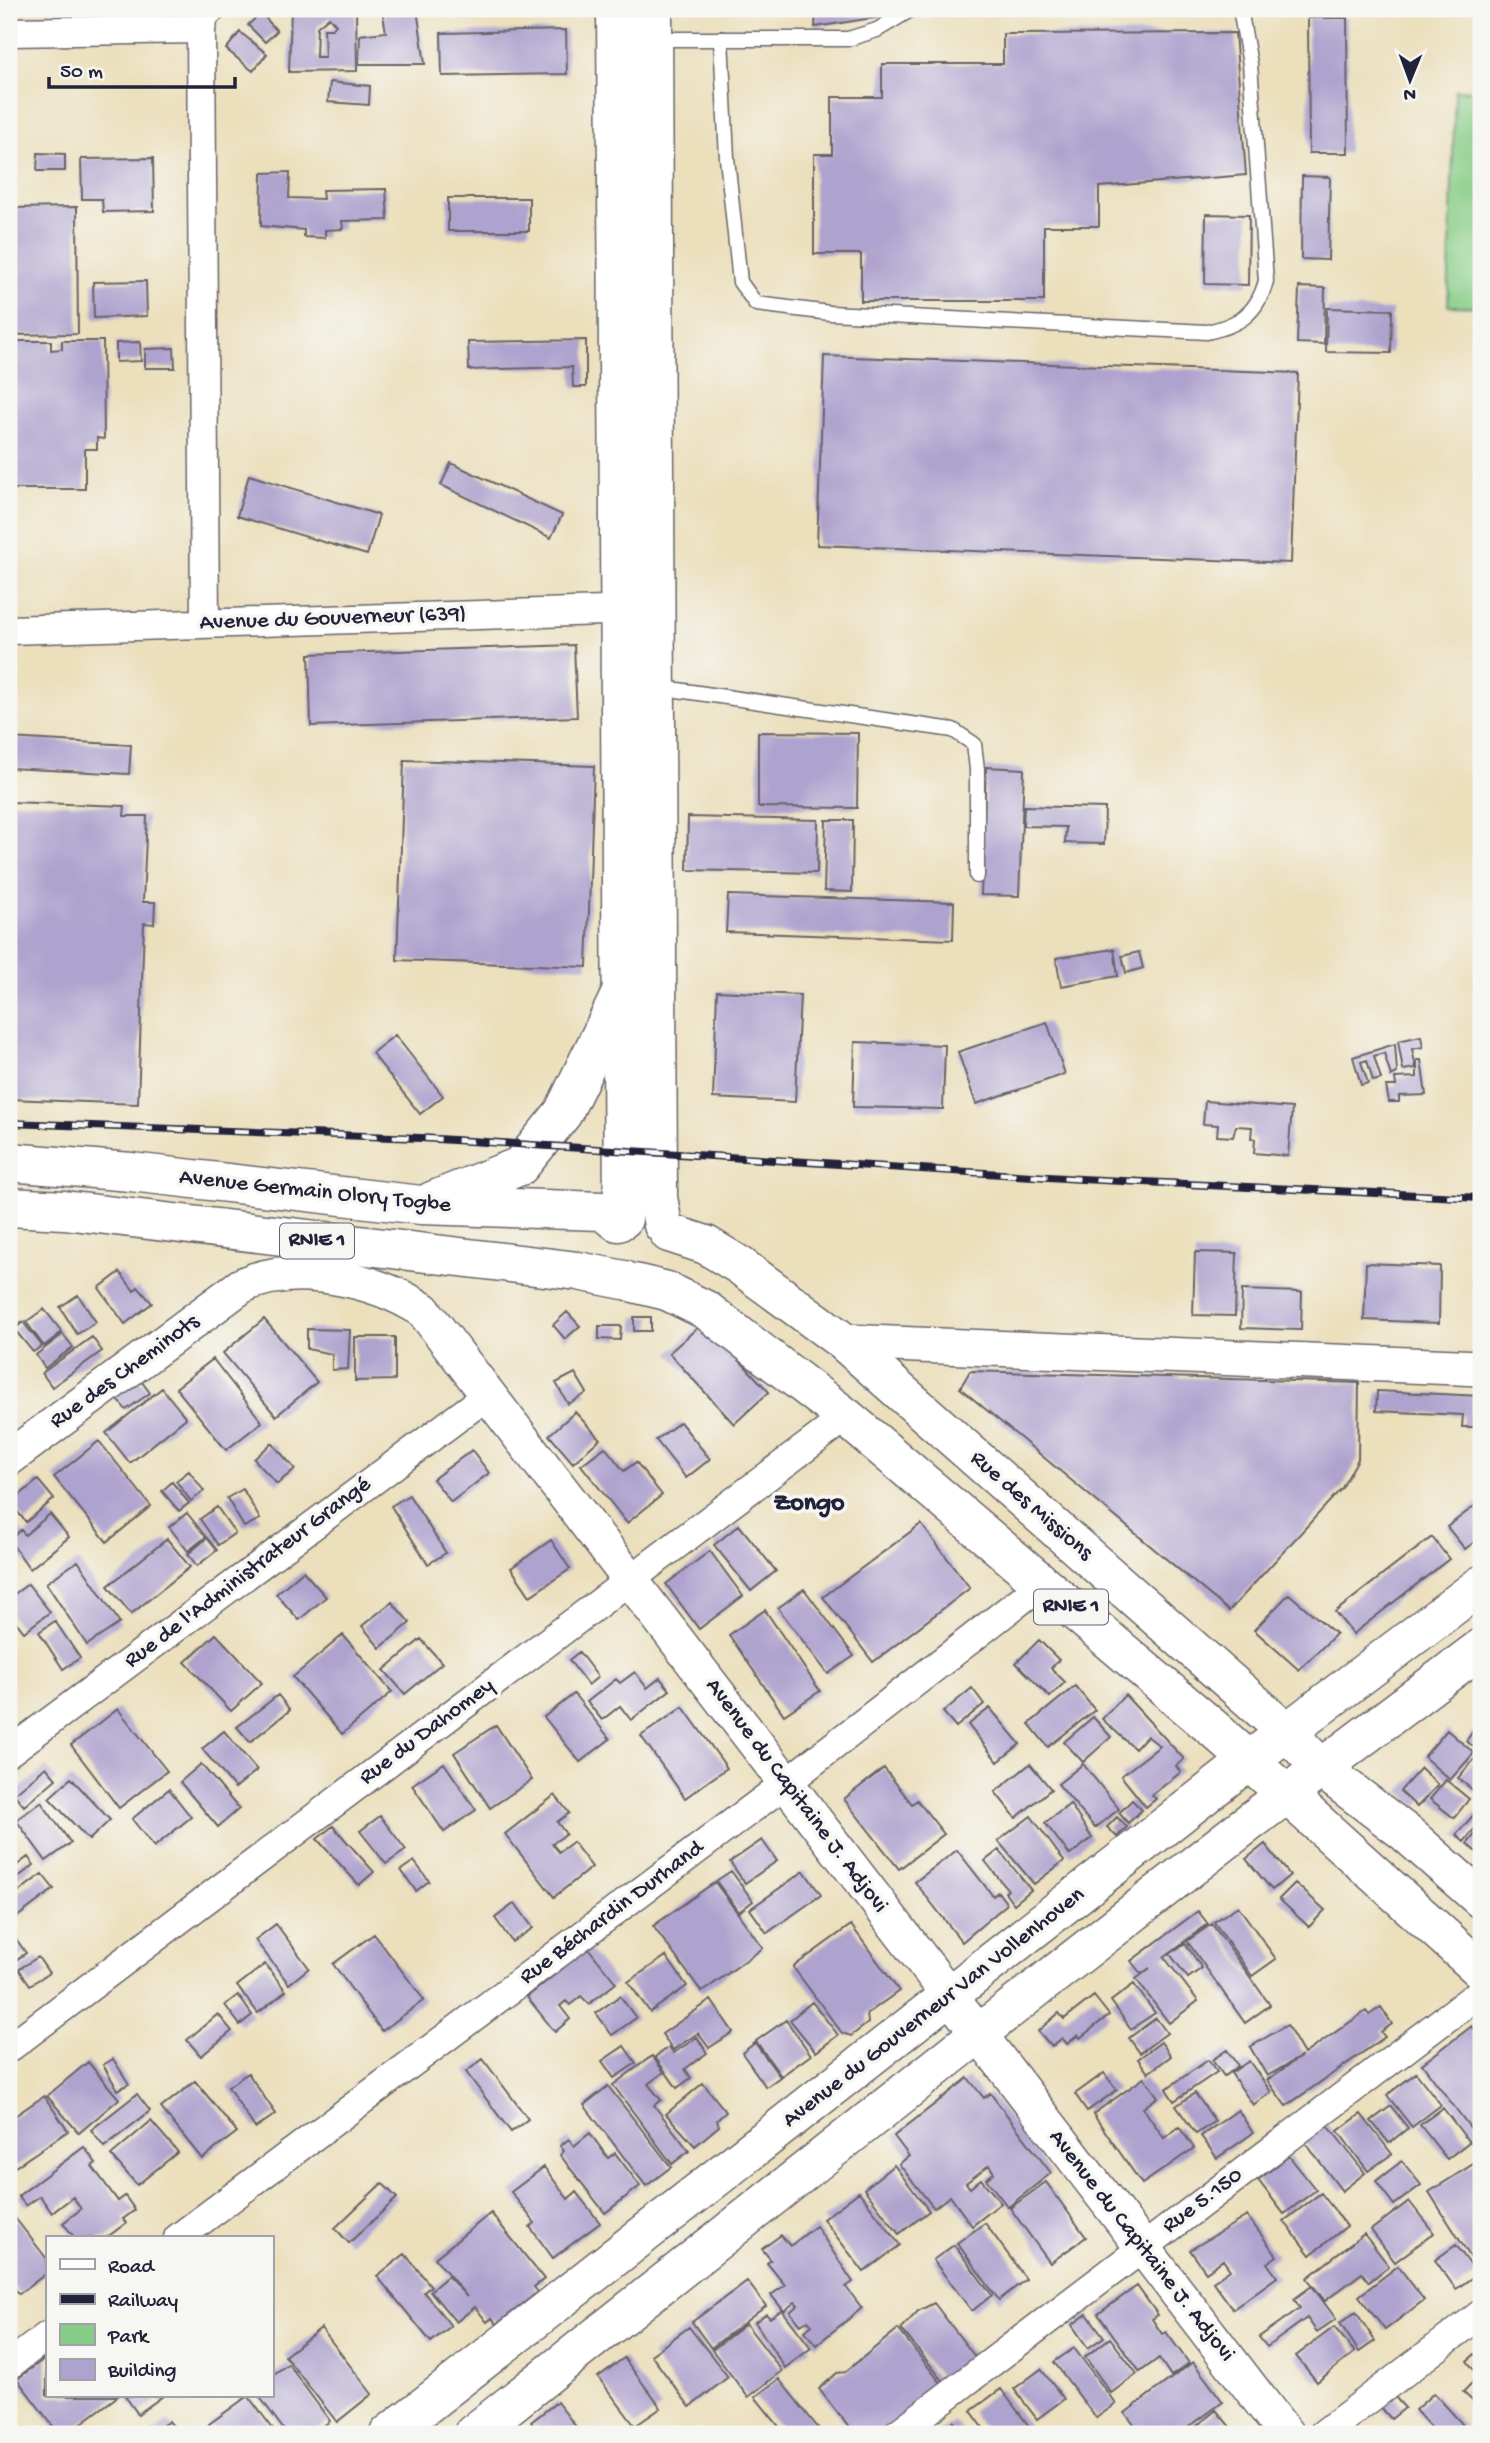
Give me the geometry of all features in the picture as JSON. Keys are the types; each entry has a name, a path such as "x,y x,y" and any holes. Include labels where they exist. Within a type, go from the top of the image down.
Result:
{"main road":[{"path":"616,9 624,987 621,1221 608,1234 605,1255 615,1274 629,1282 655,1280 664,1273 673,1254 658,1198 658,609 653,24"},
{"path":"421,1205 520,1166 563,1114 624,987"},
{"name":"Avenue Germain Olory Togbe","path":"9,1162 131,1172 421,1205 602,1211 621,1221"},
{"name":"Avenue Germain Olory Togbe","path":"9,1207 64,1210 578,1271 629,1282"},
{"name":"RNIE 1","path":"621,1221 644,1215 666,1229"},
{"name":"Rue des Missions","path":"666,1229 706,1245 739,1265 844,1342 1287,1732 1322,1769 1406,1833 1481,1899"},
{"name":"RNIE 1","path":"629,1282 667,1291 706,1310 846,1417 1214,1729 1366,1868 1480,1987"},
{"name":"Avenue du Gouverneur Van Vollenhoven","path":"389,2434 1247,1762 1481,1585"},
{"name":"Avenue du Gouverneur Van Vollenhoven","path":"473,2434 553,2374 978,2034 1481,1648"},
{"path":"519,2332 553,2374"}],"street":[{"path":"9,32 206,15 205,623"},
{"name":"Avenue du Gouverneur (639)","path":"9,630 658,609"},
{"name":"Avenue du Capitaine J. Adjovi","path":"241,1286 258,1278 295,1274 371,1284 401,1295 423,1310 1286,2434"},
{"name":"Rue des Cheminots","path":"9,1458 241,1286"},
{"path":"844,1342 1481,1368"},
{"name":"Rue de l'Administrateur Grangé","path":"9,1752 488,1395"},
{"name":"Rue du Dahomey","path":"9,2048 846,1417"},
{"name":"Rue Béchardin Durhand","path":"181,2236 786,1783 1043,1583"},
{"name":"Rue des Missions","path":"1406,1833 1481,1885"},
{"name":"Rue 5.150","path":"897,2434 1480,1987"},
{"path":"1323,2434 1481,2314"},
{"path":"9,2365 46,2337"}],"lane":[{"path":"653,24 721,38 848,39 877,30 912,9"},
{"path":"721,38 727,158 738,270 746,295 755,304 830,313 1207,332 1229,327 1252,313 1266,281 1250,64 1240,9"},
{"path":"657,687 953,730 974,744 977,769 977,876"}],"green space":[{"path":"1455,90 1481,91 1481,307 1448,306"}],"building":[{"path":"291,9 356,9 357,71 289,72","holes":["329,17 336,25 332,29 324,29 325,57 316,57 317,27"]},
{"path":"382,9 417,9 425,64 359,64 360,35 386,32"},
{"path":"440,9 514,9 514,11 440,13"},
{"path":"816,9 886,9 886,16 815,27"},
{"path":"1347,9 1347,12 1310,11"},
{"path":"261,13 277,31 265,42 248,25"},
{"path":"1308,18 1347,18 1348,153 1309,153"},
{"path":"566,30 567,74 442,76 441,33"},
{"path":"240,32 267,54 253,71 226,49"},
{"path":"1235,33 1246,175 1099,187 1099,226 1044,226 1044,301 861,301 861,254 814,254 814,154 832,154 832,97 882,97 882,64 1003,64 1003,34"},
{"path":"330,82 370,86 369,105 328,102"},
{"path":"38,153 65,154 65,171 37,171"},
{"path":"153,158 154,211 103,212 102,199 82,199 81,159"},
{"path":"290,172 289,198 323,199 322,190 386,189 388,220 342,221 343,229 325,230 325,238 304,237 304,230 261,226 262,173"},
{"path":"1302,176 1330,177 1328,260 1301,259"},
{"path":"448,198 529,198 529,231 448,231"},
{"path":"77,207 78,334 9,335 9,208"},
{"path":"1206,214 1249,215 1248,285 1205,284"},
{"path":"146,281 147,316 94,318 93,282"},
{"path":"1299,287 1325,288 1324,344 1297,343"},
{"path":"1327,308 1392,310 1391,353 1326,352"},
{"path":"586,340 586,387 573,387 572,367 469,370 468,342"},
{"path":"9,341 51,341 51,350 62,349 62,341 103,341 104,439 97,438 97,449 85,449 85,489 9,489"},
{"path":"140,342 141,361 116,362 116,343"},
{"path":"174,348 175,368 145,368 145,349"},
{"path":"824,356 1298,373 1291,563 817,545"},
{"path":"451,463 562,515 551,538 441,485"},
{"path":"249,475 379,515 367,555 237,516"},
{"path":"574,645 577,717 311,726 309,654"},
{"path":"758,732 858,733 857,808 758,807"},
{"path":"9,738 131,745 129,774 9,768"},
{"path":"404,760 594,766 587,967 397,960"},
{"path":"986,767 1024,769 1019,896 981,895"},
{"path":"9,802 125,806 124,816 147,816 143,902 155,902 154,924 144,923 138,1104 9,1099"},
{"path":"1024,806 1105,808 1104,844 1065,843 1066,827 1023,826"},
{"path":"688,817 818,820 817,873 687,870"},
{"path":"826,820 853,820 852,892 824,891"},
{"path":"728,895 954,902 953,940 726,932"},
{"path":"1114,949 1118,976 1061,986 1056,958"},
{"path":"1139,952 1143,968 1126,973 1122,956"},
{"path":"717,991 800,995 795,1102 713,1098"},
{"path":"1047,1022 1065,1074 976,1104 958,1052"},
{"path":"395,1035 443,1096 420,1114 372,1053"},
{"path":"1421,1036 1423,1047 1412,1049 1416,1068 1403,1070 1398,1041"},
{"path":"855,1042 945,1045 943,1109 853,1107"},
{"path":"1395,1044 1397,1073 1391,1076 1384,1053 1374,1056 1381,1079 1373,1081 1367,1060 1361,1062 1368,1083 1361,1085 1353,1057"},
{"path":"1417,1060 1421,1060 1426,1095 1399,1096 1399,1102 1389,1102 1386,1086 1396,1086 1395,1078 1417,1077"},
{"path":"1205,1101 1292,1108 1288,1156 1254,1153 1252,1127 1236,1126 1233,1137 1217,1136 1218,1125 1203,1124"},
{"path":"1195,1252 1237,1253 1235,1316 1193,1315"},
{"path":"1366,1263 1440,1266 1439,1323 1364,1320"},
{"path":"120,1272 134,1291 138,1287 152,1303 125,1324 99,1288"},
{"path":"1242,1290 1302,1292 1301,1330 1241,1328"},
{"path":"78,1295 96,1322 77,1334 60,1307"},
{"path":"44,1309 62,1332 44,1346 26,1322"},
{"path":"567,1312 580,1326 565,1339 553,1325"},
{"path":"634,1317 651,1317 651,1331 634,1331"},
{"path":"264,1319 317,1382 276,1416 223,1353"},
{"path":"23,1322 42,1346 33,1352 14,1329"},
{"path":"704,1322 769,1392 734,1424 669,1353"},
{"path":"599,1326 621,1326 620,1340 599,1339"},
{"path":"307,1329 350,1330 348,1369 332,1370 332,1354 307,1349"},
{"path":"63,1334 73,1347 45,1368 36,1355"},
{"path":"92,1337 102,1351 52,1387 42,1373"},
{"path":"355,1337 395,1337 395,1380 355,1381"},
{"path":"213,1359 262,1422 226,1450 176,1388"},
{"path":"970,1371 1359,1383 1358,1459 1342,1488 1229,1611 960,1388"},
{"path":"575,1373 587,1393 568,1404 556,1383"},
{"path":"139,1378 150,1393 126,1410 115,1396"},
{"path":"162,1388 186,1418 130,1463 106,1433"},
{"path":"1377,1391 1481,1396 1481,1416 1475,1415 1474,1427 1462,1427 1463,1415 1376,1411"},
{"path":"575,1412 600,1439 573,1463 549,1435"},
{"path":"680,1422 710,1459 686,1478 656,1440"},
{"path":"99,1441 151,1506 107,1542 54,1477"},
{"path":"272,1443 295,1469 277,1484 254,1459"},
{"path":"605,1447 624,1471 636,1462 662,1495 627,1523 581,1465"},
{"path":"472,1450 489,1473 451,1502 433,1479"},
{"path":"189,1471 204,1491 191,1501 176,1481"},
{"path":"38,1480 54,1499 26,1522 10,1503"},
{"path":"172,1482 189,1503 179,1511 162,1491"},
{"path":"243,1489 260,1519 244,1527 227,1498"},
{"path":"409,1495 446,1553 428,1564 391,1506"},
{"path":"1481,1501 1481,1537 1465,1549 1447,1527"},
{"path":"217,1507 235,1533 218,1545 200,1519"},
{"path":"187,1513 206,1537 188,1551 169,1527"},
{"path":"50,1514 69,1537 30,1569 9,1540 21,1530 25,1535"},
{"path":"921,1524 970,1588 873,1662 823,1597"},
{"path":"739,1525 776,1571 751,1591 714,1545"},
{"path":"1432,1537 1449,1559 1353,1634 1335,1612"},
{"path":"207,1538 217,1550 197,1566 188,1554"},
{"path":"167,1539 190,1567 131,1614 108,1586"},
{"path":"551,1540 570,1569 530,1596 511,1568"},
{"path":"710,1551 743,1596 699,1629 666,1584"},
{"path":"78,1561 120,1623 87,1645 46,1583"},
{"path":"303,1571 326,1597 299,1620 276,1594"},
{"path":"28,1584 50,1612 24,1632 9,1613 9,1598"},
{"path":"804,1589 854,1656 828,1674 778,1608"},
{"path":"1289,1594 1336,1634 1299,1670 1254,1630"},
{"path":"392,1602 410,1623 380,1648 362,1626"},
{"path":"765,1610 820,1691 784,1715 729,1635"},
{"path":"55,1621 80,1658 63,1669 39,1632"},
{"path":"216,1634 262,1683 231,1711 185,1662"},
{"path":"343,1635 392,1692 342,1734 293,1677"},
{"path":"421,1639 442,1663 405,1694 384,1670"},
{"path":"1039,1640 1059,1660 1051,1668 1065,1682 1050,1697 1016,1663"},
{"path":"579,1652 598,1677 588,1685 569,1660"},
{"path":"635,1672 647,1688 660,1678 670,1690 631,1720 620,1706 602,1720 587,1702 616,1679 620,1683"},
{"path":"1075,1686 1095,1710 1048,1747 1029,1724"},
{"path":"972,1688 984,1704 956,1727 943,1712"},
{"path":"574,1694 610,1739 580,1762 544,1717"},
{"path":"278,1695 290,1710 250,1742 237,1727"},
{"path":"1125,1695 1184,1759 1176,1766 1181,1772 1152,1795 1156,1799 1146,1807 1121,1776 1160,1746 1147,1736 1135,1749 1102,1719"},
{"path":"683,1707 727,1768 685,1798 641,1736"},
{"path":"990,1708 1020,1744 998,1762 968,1725"},
{"path":"118,1709 167,1771 119,1808 71,1745"},
{"path":"1093,1717 1111,1737 1083,1762 1064,1742"},
{"path":"1481,1720 1481,1752 1466,1741"},
{"path":"496,1725 532,1780 490,1808 454,1753"},
{"path":"1447,1730 1474,1753 1450,1780 1424,1757"},
{"path":"224,1731 257,1770 235,1788 202,1749"},
{"path":"1478,1755 1481,1757 1481,1797 1458,1778"},
{"path":"444,1763 476,1810 444,1832 412,1785"},
{"path":"201,1764 239,1809 218,1827 180,1782"},
{"path":"1030,1764 1051,1789 1016,1818 995,1792"},
{"path":"1083,1764 1119,1809 1095,1828 1058,1784"},
{"path":"46,1767 56,1779 24,1806 14,1794"},
{"path":"884,1768 912,1804 917,1800 944,1834 899,1869 844,1799"},
{"path":"1421,1768 1438,1785 1417,1807 1400,1791"},
{"path":"71,1778 110,1820 89,1840 49,1798"},
{"path":"1446,1780 1469,1799 1454,1818 1430,1799"},
{"path":"169,1789 191,1817 154,1847 132,1819"},
{"path":"555,1795 569,1813 557,1822 566,1834 552,1844 559,1852 573,1842 592,1867 554,1897 505,1834"},
{"path":"1132,1800 1142,1810 1128,1823 1119,1813"},
{"path":"41,1802 71,1843 46,1861 16,1820"},
{"path":"1070,1804 1092,1838 1070,1855 1045,1823"},
{"path":"1477,1811 1481,1821 1464,1842 1456,1835"},
{"path":"380,1816 406,1850 386,1864 360,1831"},
{"path":"1031,1816 1064,1861 1034,1884 998,1841"},
{"path":"1117,1817 1127,1827 1117,1837 1107,1827"},
{"path":"333,1826 374,1872 359,1885 317,1839"},
{"path":"1481,1827 1481,1856 1467,1844"},
{"path":"762,1840 777,1861 745,1883 730,1862"},
{"path":"1265,1844 1290,1875 1272,1890 1246,1859"},
{"path":"957,1850 993,1896 998,1892 1007,1904 962,1942 915,1882"},
{"path":"999,1850 1031,1890 1014,1904 1005,1892 1008,1890 985,1861"},
{"path":"28,1857 34,1865 9,1884 9,1871"},
{"path":"414,1861 429,1881 416,1891 401,1870"},
{"path":"731,1871 753,1901 739,1912 716,1881"},
{"path":"804,1871 821,1895 767,1933 750,1909"},
{"path":"42,1874 54,1889 13,1920 9,1915 9,1899"},
{"path":"715,1882 763,1948 702,1992 653,1926"},
{"path":"1295,1883 1325,1910 1309,1927 1279,1899"},
{"path":"515,1903 533,1928 512,1942 495,1918"},
{"path":"1238,1906 1276,1959 1252,1976 1214,1922"},
{"path":"1198,1911 1208,1924 1164,1957 1198,2001 1169,2023 1136,1979 1150,1968 1141,1974 1131,1961"},
{"path":"276,1924 309,1968 289,1984 255,1940"},
{"path":"1212,1924 1270,2005 1245,2023 1187,1941"},
{"path":"851,1925 899,1991 867,2014 868,2023 851,2036 842,2033 793,1967"},
{"path":"9,1929 26,1953 9,1965"},
{"path":"374,1934 424,2000 382,2031 333,1964"},
{"path":"1185,1943 1202,1968 1188,1978 1170,1954"},
{"path":"588,1948 616,1983 589,2004 581,1996 570,2005 566,2001 560,2006 570,2019 555,2032 527,1997"},
{"path":"666,1956 687,1986 650,2012 628,1982"},
{"path":"38,1957 49,1973 30,1985 19,1969"},
{"path":"265,1964 286,1991 258,2013 237,1986"},
{"path":"1134,1984 1155,2013 1131,2029 1111,2001"},
{"path":"238,1995 252,2015 240,2025 225,2005"},
{"path":"620,1996 636,2018 612,2035 596,2013"},
{"path":"1094,1996 1109,2015 1080,2038 1078,2035 1067,2044 1062,2038 1052,2047 1038,2031 1059,2013 1064,2019"},
{"path":"711,2000 733,2032 709,2048 698,2033 673,2050 662,2034"},
{"path":"812,2002 838,2035 816,2052 790,2020"},
{"path":"1381,2007 1392,2024 1381,2032 1385,2037 1286,2106 1267,2080 1302,2056 1267,2076 1250,2047 1287,2025 1304,2054 1366,2011 1369,2015"},
{"path":"218,2014 232,2031 201,2056 187,2040"},
{"path":"1156,2018 1167,2033 1140,2053 1129,2038"},
{"path":"786,2020 811,2055 781,2076 756,2041"},
{"path":"1472,2026 1481,2037 1481,2136 1478,2138 1422,2064"},
{"path":"697,2037 707,2053 685,2069 691,2078 677,2088 655,2057 669,2047 674,2053"},
{"path":"1161,2042 1171,2056 1148,2073 1138,2059"},
{"path":"755,2043 780,2077 766,2087 742,2053"},
{"path":"624,2046 636,2063 614,2078 602,2061"},
{"path":"1227,2050 1238,2066 1224,2076 1212,2060"},
{"path":"652,2056 664,2072 648,2084 661,2100 654,2105 689,2151 672,2164 613,2085"},
{"path":"113,2059 129,2084 118,2090 103,2065"},
{"path":"483,2059 528,2119 511,2132 466,2072"},
{"path":"1208,2060 1217,2072 1174,2101 1166,2089"},
{"path":"1249,2061 1271,2092 1253,2105 1231,2073"},
{"path":"88,2062 119,2099 79,2133 47,2096"},
{"path":"248,2073 276,2114 255,2128 228,2087"},
{"path":"1104,2073 1117,2090 1087,2111 1075,2094"},
{"path":"1416,2073 1441,2105 1412,2127 1387,2095"},
{"path":"968,2078 984,2098 990,2093 1051,2173 1008,2207 986,2179 994,2173 989,2165 966,2183 970,2188 981,2179 1001,2203 972,2226 950,2196 934,2208 899,2164 909,2156 894,2136"},
{"path":"1144,2078 1158,2097 1143,2108 1164,2138 1179,2127 1194,2148 1142,2184 1093,2114"},
{"path":"195,2081 237,2132 202,2159 161,2108"},
{"path":"703,2083 726,2112 717,2120 719,2126 695,2146 666,2114"},
{"path":"608,2086 671,2167 646,2186 584,2105"},
{"path":"1195,2093 1215,2121 1196,2134 1176,2106"},
{"path":"137,2094 150,2111 104,2147 91,2130"},
{"path":"44,2096 68,2131 9,2171 9,2120"},
{"path":"1391,2106 1408,2128 1389,2143 1371,2121"},
{"path":"1443,2108 1469,2142 1447,2159 1420,2125"},
{"path":"1238,2110 1253,2133 1217,2158 1201,2136"},
{"path":"1361,2114 1392,2154 1368,2171 1338,2131"},
{"path":"151,2121 178,2152 137,2185 111,2155"},
{"path":"1327,2124 1365,2173 1342,2191 1304,2141"},
{"path":"590,2133 608,2158 615,2153 640,2186 605,2213 560,2155 564,2151 560,2146 569,2139 574,2146"},
{"path":"84,2147 96,2163 92,2166 118,2201 125,2196 135,2210 123,2219 126,2223 109,2236 73,2236 63,2223 81,2209 73,2197 52,2213 40,2196 26,2206 18,2196"},
{"path":"1289,2156 1316,2190 1284,2214 1258,2180"},
{"path":"1402,2161 1421,2185 1394,2205 1376,2181"},
{"path":"1475,2163 1481,2173 1481,2252 1471,2258 1429,2192"},
{"path":"894,2165 929,2211 899,2234 864,2189"},
{"path":"544,2167 568,2199 576,2192 600,2223 553,2258 530,2227 535,2223 511,2192"},
{"path":"1046,2182 1086,2237 1050,2263 1010,2208"},
{"path":"382,2183 397,2198 349,2243 335,2228"},
{"path":"859,2192 900,2245 864,2272 823,2219"},
{"path":"1321,2193 1347,2226 1310,2255 1284,2221"},
{"path":"1409,2201 1434,2233 1395,2262 1371,2230"},
{"path":"491,2213 544,2279 534,2287 538,2292 497,2324 492,2318 487,2322 475,2307 456,2322 430,2291 448,2276 467,2297 435,2258"},
{"path":"12,2214 46,2258 46,2274 19,2294 9,2281 9,2216"},
{"path":"1247,2216 1277,2256 1267,2263 1277,2277 1233,2309 1213,2282 1230,2270 1223,2260 1206,2272 1190,2250"},
{"path":"985,2223 1026,2279 999,2300 957,2243"},
{"path":"816,2226 853,2282 846,2287 862,2308 816,2345 805,2331 812,2325 808,2320 801,2325 790,2312 798,2305 795,2302 784,2311 771,2295 785,2285 767,2263 771,2260 762,2249 781,2235 790,2246"},
{"path":"1364,2234 1389,2266 1369,2282 1362,2273 1325,2301 1307,2278"},
{"path":"954,2245 992,2295 972,2311 933,2260"},
{"path":"1456,2245 1477,2274 1456,2289 1435,2260"},
{"path":"405,2254 431,2286 424,2292 451,2326 431,2342 377,2276"},
{"path":"1398,2266 1424,2300 1385,2330 1359,2296"},
{"path":"747,2281 766,2306 711,2348 692,2322"},
{"path":"1137,2286 1158,2315 1152,2319 1162,2334 1166,2332 1189,2363 1171,2376 1159,2358 1140,2372 1098,2314"},
{"path":"1312,2286 1336,2319 1317,2332 1307,2318 1267,2347 1259,2337 1300,2308 1294,2299"},
{"path":"934,2303 979,2362 948,2387 901,2329 918,2311"},
{"path":"782,2310 811,2348 785,2368 755,2322 766,2314 770,2318"},
{"path":"1356,2312 1375,2341 1359,2352 1340,2323"},
{"path":"1087,2314 1104,2337 1088,2348 1072,2325"},
{"path":"746,2324 782,2371 748,2397 712,2350"},
{"path":"689,2327 728,2377 690,2407 651,2355"},
{"path":"1334,2327 1355,2352 1317,2382 1296,2356"},
{"path":"321,2328 372,2394 337,2422 285,2356"},
{"path":"898,2329 948,2392 887,2434 854,2434 819,2389 837,2373 845,2372"},
{"path":"1110,2338 1137,2374 1111,2393 1085,2357"},
{"path":"1074,2348 1116,2404 1096,2418 1054,2362"},
{"path":"1481,2349 1481,2379 1467,2361"},
{"path":"46,2358 46,2398 115,2398 67,2434 59,2434 17,2379"},
{"path":"624,2358 661,2408 635,2426 598,2377"},
{"path":"1193,2362 1223,2402 1179,2434 1141,2434 1125,2413"},
{"path":"288,2364 330,2421 317,2431 320,2434 287,2434 260,2398 273,2398 273,2375"},
{"path":"1041,2369 1064,2399 1037,2419 1014,2389"},
{"path":"779,2379 823,2434 785,2434 755,2397"},
{"path":"1475,2380 1481,2386 1481,2409 1463,2392"},
{"path":"1001,2389 1035,2434 988,2434 971,2411"},
{"path":"1434,2393 1464,2426 1455,2434 1437,2434 1415,2410"},
{"path":"1394,2396 1405,2408 1391,2419 1381,2407"},
{"path":"126,2398 160,2398 138,2414"},
{"path":"245,2398 250,2398 277,2434 217,2434 209,2424"},
{"path":"557,2402 580,2432 540,2434 531,2422"},
{"path":"1216,2410 1236,2434 1187,2434"},
{"path":"9,2419 22,2434 9,2434"},
{"path":"169,2421 179,2434 150,2434"},
{"path":"954,2421 964,2434 936,2434"},
{"path":"1481,2421 1481,2434 1464,2434"}],"railway":[{"path":"9,1123 421,1138 1081,1179 1481,1198"}],"district":[{"name":"Zongo","path":"809,1504"}]}
